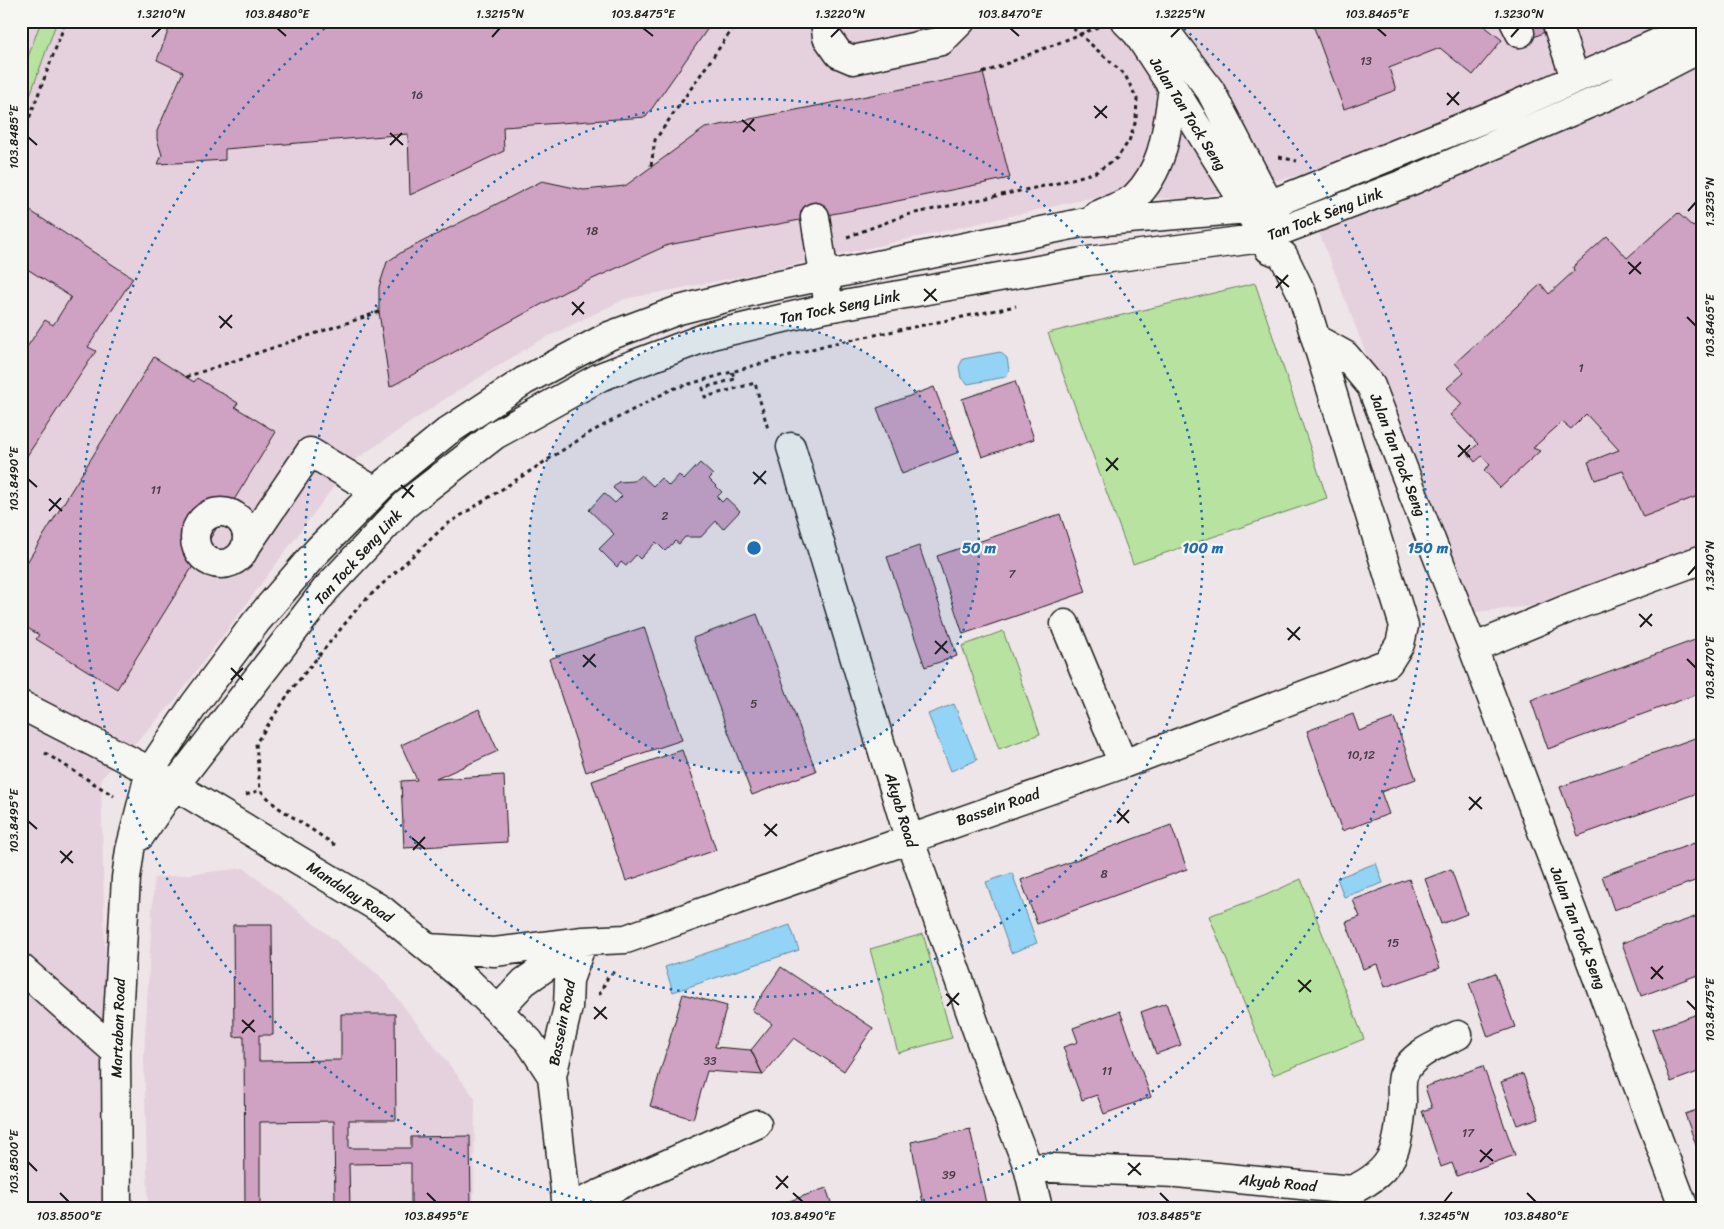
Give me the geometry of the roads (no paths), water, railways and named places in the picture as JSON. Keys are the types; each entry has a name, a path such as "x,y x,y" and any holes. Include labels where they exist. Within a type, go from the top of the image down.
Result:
{"street":[{"path":"825,21 827,37 839,54 853,60 940,41 961,21"},
{"name":"Jalan Tan Tock Seng","path":"1125,21 1137,33 1173,88 1260,207"},
{"name":"Jalan Tan Tock Seng","path":"1158,21 1210,90 1260,207 1302,294 1404,626 1400,644"},
{"path":"1556,21 1575,78"},
{"name":"Tan Tock Seng Link","path":"150,770 194,705 256,622 317,551 375,491 448,431 524,381 609,336 679,310 1081,222 1260,207 1420,146 1703,23"},
{"name":"Tan Tock Seng Link","path":"175,785 326,589 406,504 495,435 600,377 712,335 829,308 1088,261 1276,242 1614,93 1703,47"},
{"name":"Tan Tock Seng Link","path":"1081,222 1134,198 1157,168 1166,136 1173,88"},
{"path":"815,217 829,308"},
{"name":"Jalan Tan Tock Seng","path":"1316,340 1345,355 1371,386 1473,648 1684,1208"},
{"name":"Akyab Road","path":"791,447 909,838 997,1087 1028,1167 1038,1208"},
{"path":"245,548 310,452 375,491"},
{"path":"1473,648 1572,607 1703,559"},
{"path":"1065,624 1123,764"},
{"name":"Bassein Road","path":"428,948 494,952 583,941 626,939 1123,764 1388,663 1400,644"},
{"name":"Mandalay Road","path":"21,705 150,770 382,910 452,966 529,1041 552,1076 568,1208"},
{"name":"Martaban Road","path":"117,1208 116,1052 126,878 130,850 150,770"},
{"name":"Martaban Road","path":"130,850 175,785"},
{"name":"Bassein Road","path":"498,1010 524,982 583,941"},
{"name":"Bassein Road","path":"552,1076 568,1007 569,980 583,941"},
{"path":"21,968 116,1052"},
{"name":"Akyab Road","path":"1028,1167 1177,1173 1352,1190 1370,1181 1393,1156 1399,1134 1403,1075 1410,1064 1420,1054 1458,1035"},
{"path":"568,1208 757,1124"}],"water":[{"path":"1000,352 1007,358 1009,370 1005,377 968,384 961,378 959,367 963,359"},
{"path":"954,704 977,760 951,771 928,714"},
{"path":"1376,863 1383,883 1344,897 1337,878"},
{"path":"1012,873 1037,943 1011,953 986,882"},
{"path":"790,925 799,950 673,992 665,967"}]}
